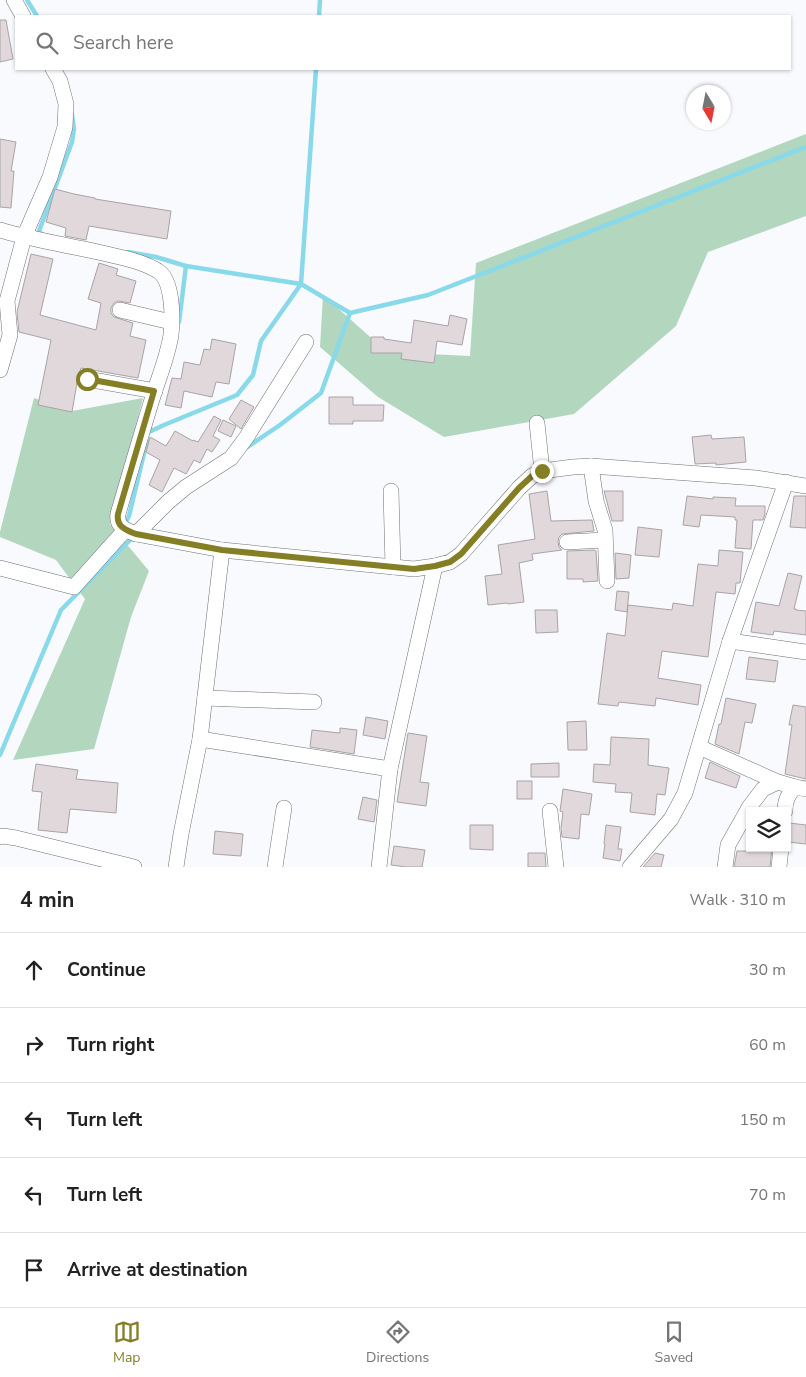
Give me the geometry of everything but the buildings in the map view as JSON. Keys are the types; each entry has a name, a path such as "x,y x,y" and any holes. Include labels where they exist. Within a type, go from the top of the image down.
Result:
{"street":[{"path":"14,0 22,15"},
{"path":"0,370 10,335 7,301 24,237 50,177 65,128 66,104 60,81 54,70"},
{"path":"0,230 24,237 88,249 141,262 160,272 168,286 171,304 171,333 168,352 154,391 117,518 120,526 130,532 222,550 414,569 450,562 461,554 519,488 532,476 542,471 591,466 756,478 806,486"},
{"path":"120,310 171,322"},
{"path":"0,568 74,587 130,532 186,487 231,458 246,438 306,342"},
{"path":"87,379 154,391"},
{"path":"537,423 542,471"},
{"path":"591,466 596,502 604,530 607,581"},
{"path":"630,867 671,818 685,793 730,641 786,482"},
{"path":"391,491 393,566"},
{"path":"567,542 605,540"},
{"path":"176,867 200,739 222,550"},
{"path":"379,867 390,769 435,566"},
{"path":"730,641 806,652"},
{"path":"205,698 314,702"},
{"path":"200,739 390,769"},
{"path":"699,747 778,782 801,788"},
{"path":"724,867 728,846 750,806 762,789 778,782"},
{"path":"785,807 788,796 801,788"},
{"path":"275,867 284,808"},
{"path":"550,810 556,867"},
{"path":"0,837 16,838 134,867"},
{"path":"779,867 781,852"}],"green space":[{"path":"806,134 806,216 708,252 676,326 574,414 444,437 378,397 320,347 323,295 387,352 470,356 476,263"},
{"path":"34,398 72,411 143,398 110,524 149,571 131,617 94,749 13,760 85,599 56,560 0,537"}],"waterway":[{"path":"27,0 36,15"},
{"path":"319,15 320,0"},
{"path":"150,428 149,432 237,395 253,375 261,341 301,284 316,70"},
{"path":"44,237 39,231 72,142 74,129 72,115"},
{"path":"128,252 156,257 186,266 301,284 350,313 428,295 806,147"},
{"path":"179,322 186,266"},
{"path":"246,448 280,425 321,393 350,313"},
{"path":"124,525 129,516 147,441"},
{"path":"0,755 61,610 134,536"}],"route":[{"path":"87,379 154,391 117,518 120,526 136,534 222,550 414,569 435,566 450,562 461,554 519,488 532,476 542,471"}]}
